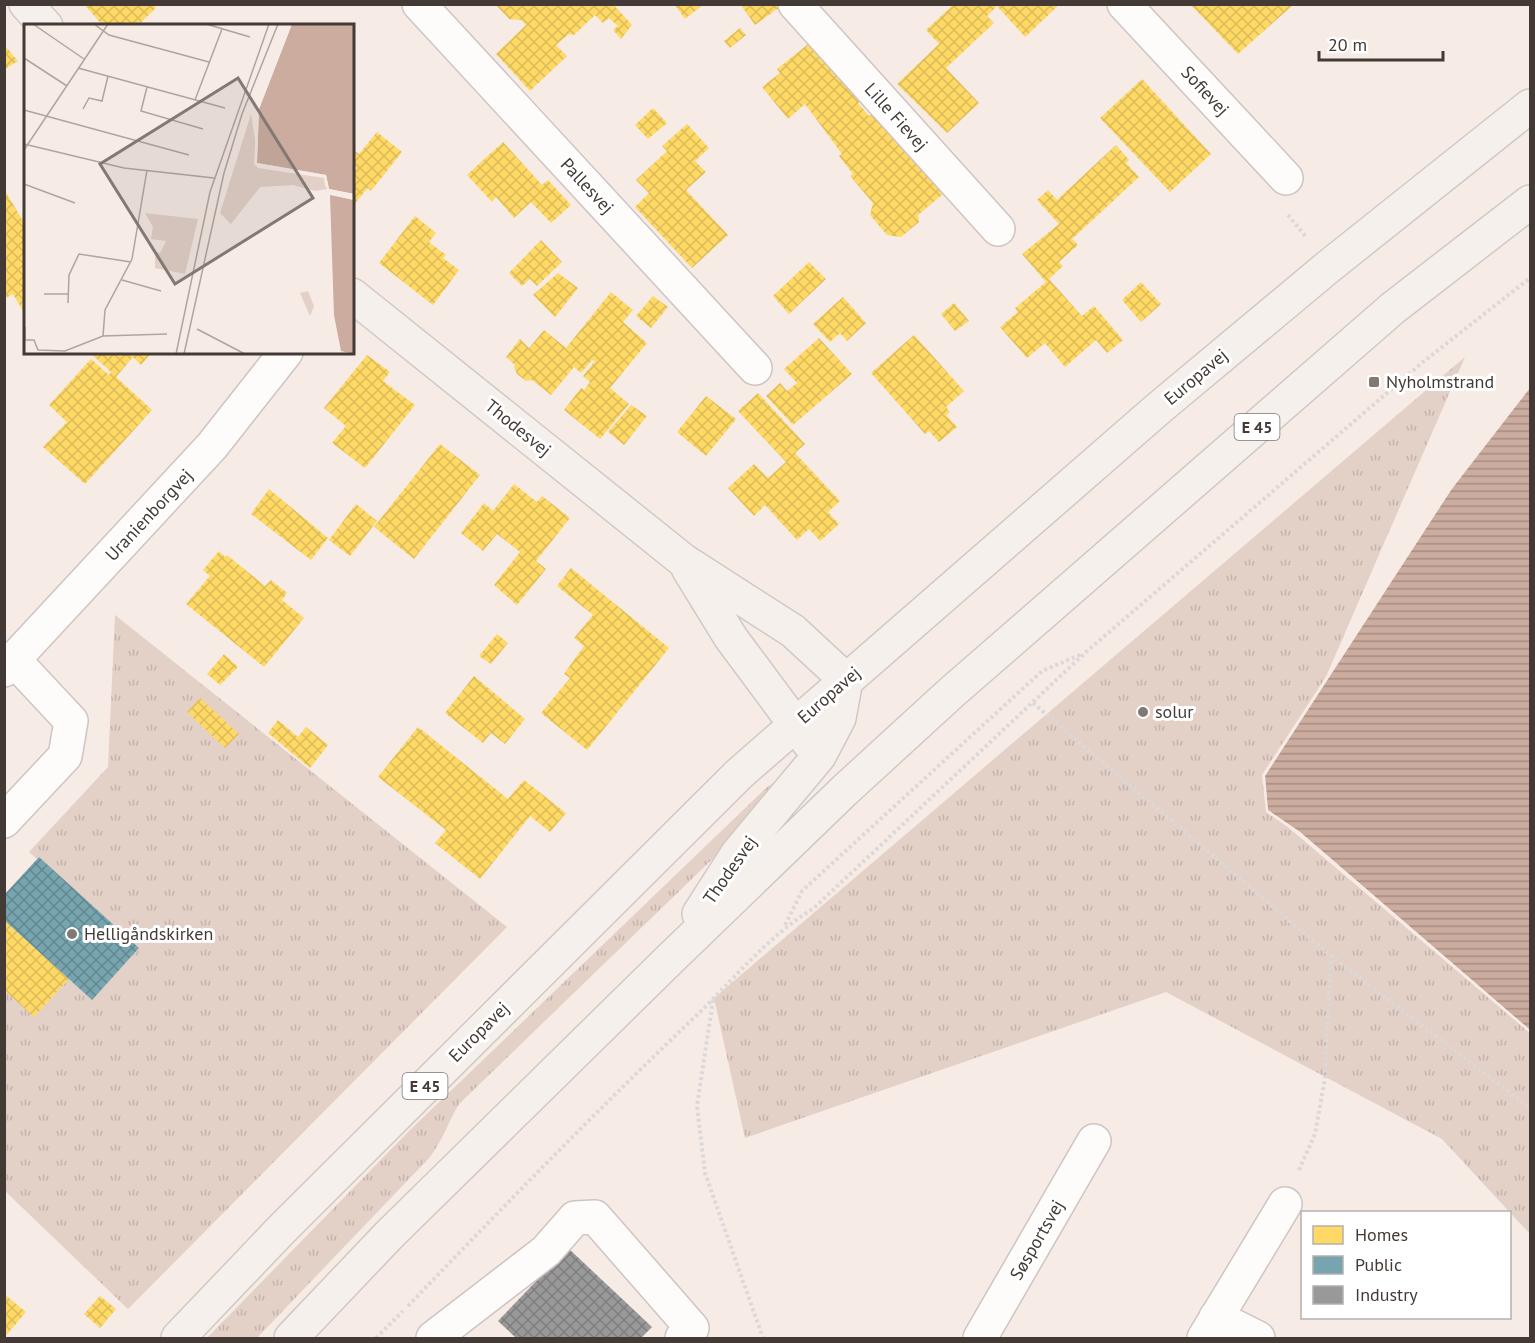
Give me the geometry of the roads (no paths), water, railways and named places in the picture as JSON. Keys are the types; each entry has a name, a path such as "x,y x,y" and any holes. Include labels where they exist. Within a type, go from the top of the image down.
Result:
{"main road":[{"path":"26,4 44,24"},
{"name":"Europavej","path":"177,1338 281,1230 740,774 1159,408 1328,267 1530,106"},
{"name":"E 45","path":"291,1338 389,1234 845,790 989,659 1393,308 1530,202"},
{"name":"Thodesvej","path":"354,298 684,561 793,631 846,680 838,718 819,756 738,853 669,960"},
{"name":"Thodesvej","path":"684,561 731,638 845,790"}],"street":[{"name":"Pallesvej","path":"419,4 755,368"},
{"name":"Lille Fievej","path":"795,4 998,229"},
{"name":"Sofievej","path":"1124,4 1286,178"},
{"name":"Uranienborgvej","path":"9,665 213,446 284,354"},
{"path":"4,821 65,756 71,721 9,665"},
{"name":"Søsportsvej","path":"980,1338 1094,1141"},
{"path":"1258,1338 1210,1328 1285,1204"},
{"path":"433,1338 546,1251 575,1218 596,1217 692,1328 682,1338"}],"place":[{"name":"Nyholmstrand","path":"1374,382"},
{"name":"solur","path":"1143,712"},
{"name":"Helligåndskirken","path":"72,934"}]}
